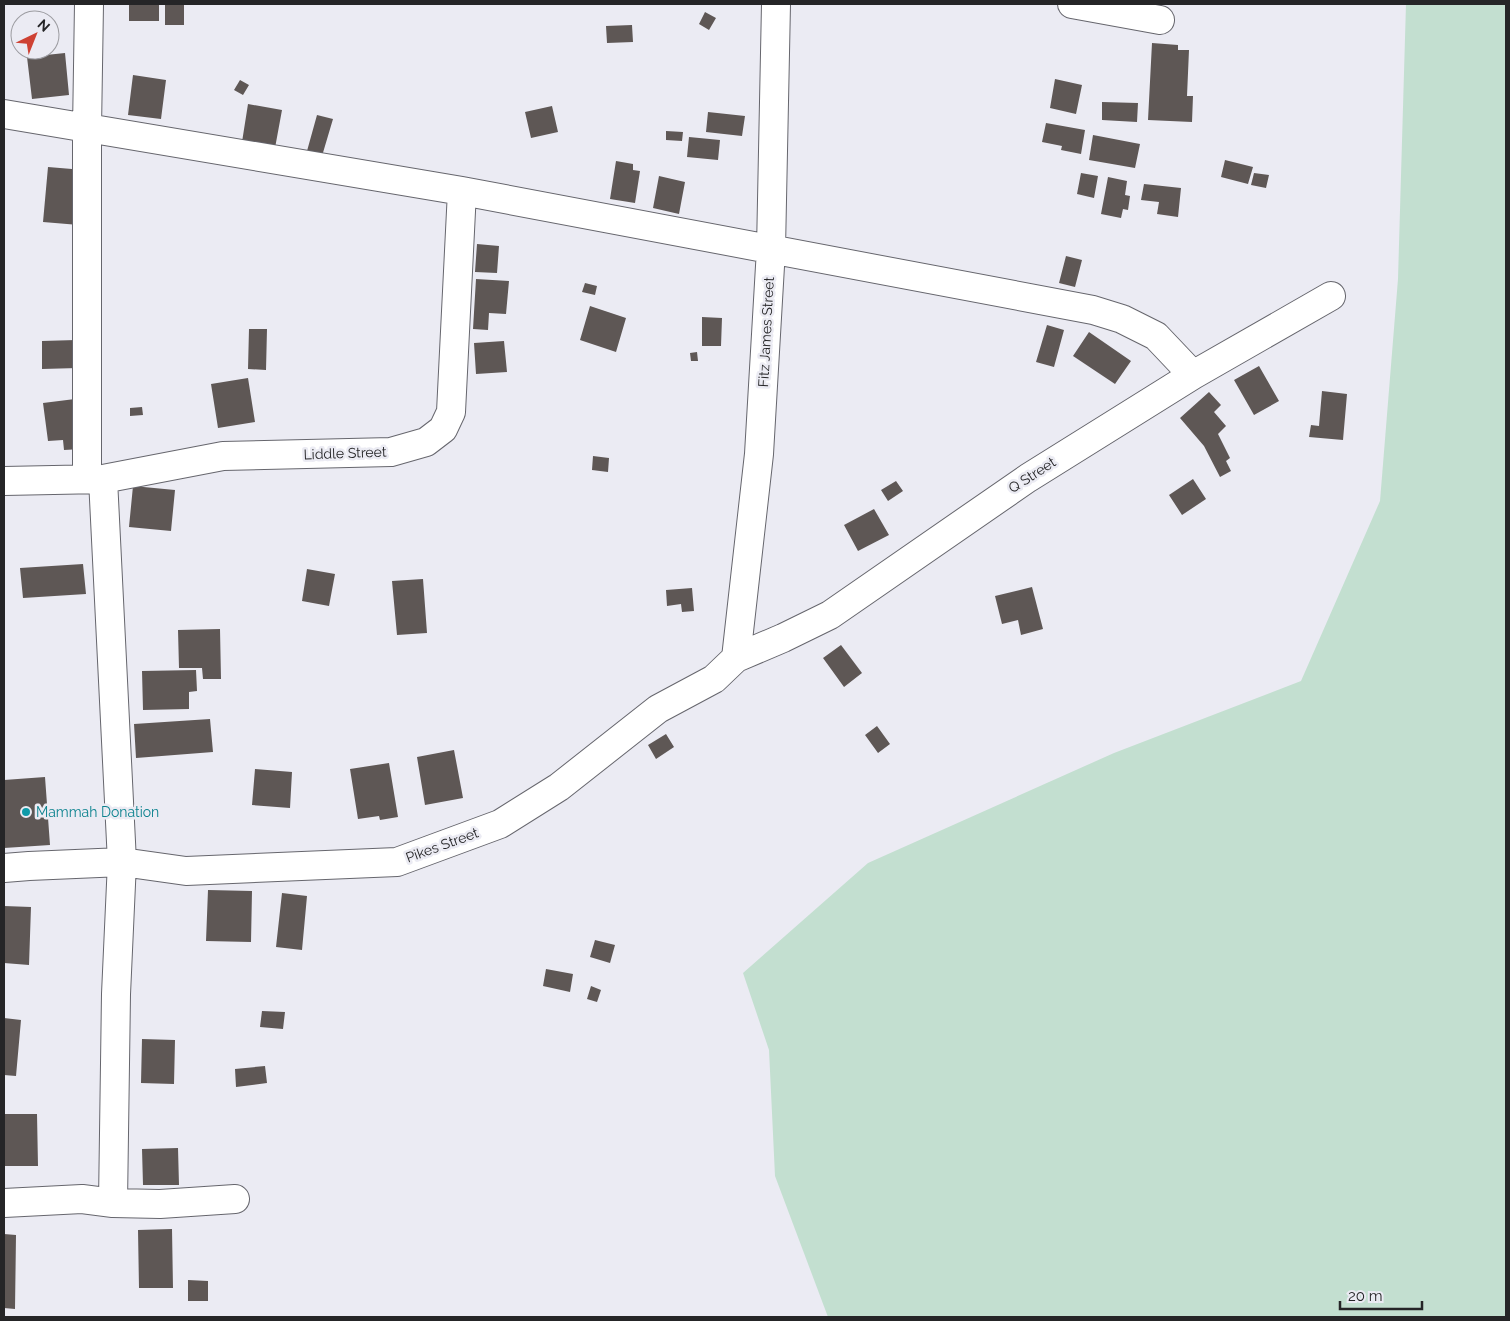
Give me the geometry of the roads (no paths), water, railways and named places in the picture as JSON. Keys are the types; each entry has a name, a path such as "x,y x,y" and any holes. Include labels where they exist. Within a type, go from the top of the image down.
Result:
{"street":[{"path":"89,4 87,129 95,478 122,862 116,994 113,1203"},
{"name":"Fitz James Street","path":"736,658 759,454 771,249 776,4"},
{"path":"1072,4 1160,20"},
{"path":"4,114 462,192 1093,310 1122,319 1156,336 1193,375"},
{"name":"Liddle Street","path":"4,481 95,478 223,456 391,452 426,442 443,429 451,412 462,192"},
{"name":"Q Street","path":"736,658 830,615 1028,478 1193,375 1331,296"},
{"name":"Pikes Street","path":"4,868 122,862 186,871 397,862 500,824 559,787 658,709 714,679 736,658"},
{"path":"4,1204 82,1199 113,1203 160,1204 235,1200"}],"place":[{"name":"Mammah Donation","path":"26,812"}]}
